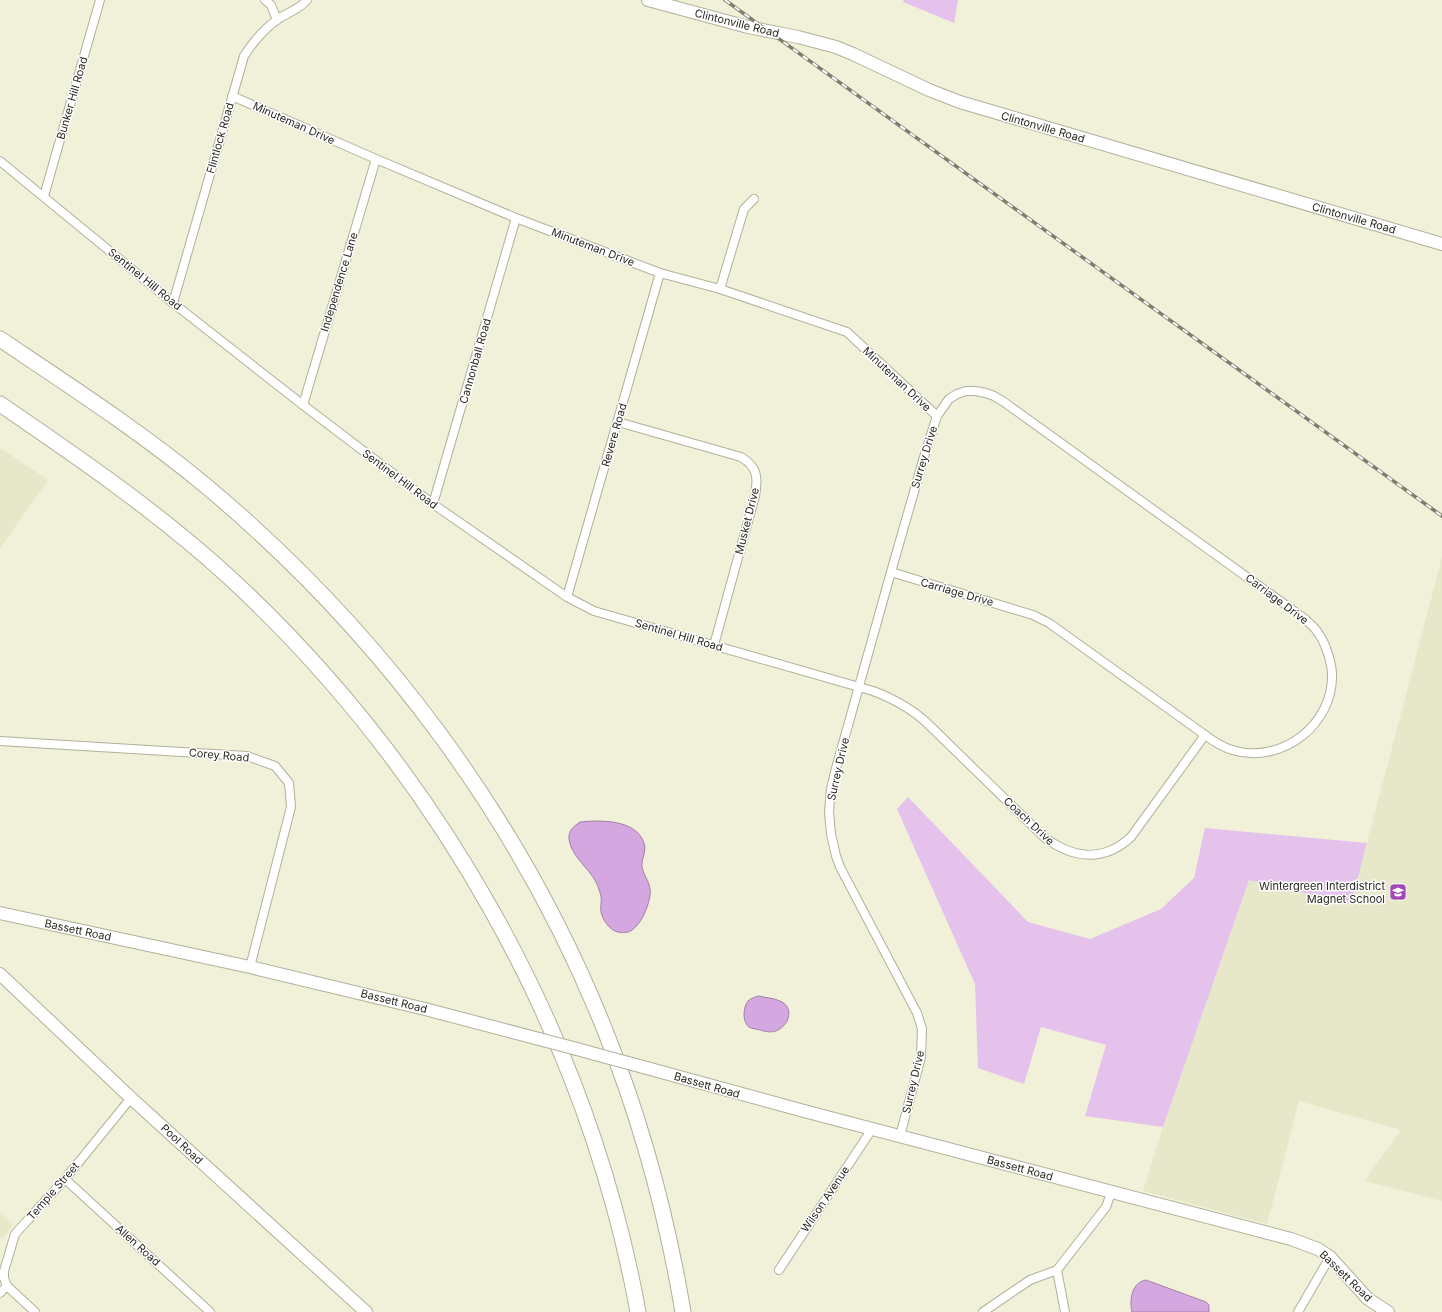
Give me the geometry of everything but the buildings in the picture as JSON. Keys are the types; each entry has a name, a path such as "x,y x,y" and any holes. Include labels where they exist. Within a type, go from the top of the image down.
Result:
{"highway":[{"path":"0,339 153,444 205,485 256,530 326,597 367,643 406,690 451,750 488,805 537,887 602,1023 628,1093 656,1184 670,1244 683,1312"},
{"path":"0,404 76,455 137,500 229,577 289,636 338,691 377,738 428,808 460,856 503,931 536,997 561,1055 584,1114 605,1179 624,1246 638,1312"}],"street":[{"name":"Bunker Hill Road","path":"44,196 100,0"},
{"path":"265,0 271,5 277,20"},
{"name":"Flintlock Road","path":"173,303 244,56 254,40 277,20 307,0"},
{"name":"Clintonville Road","path":"648,0 748,27 798,37 836,47 922,87 960,102 1442,244"},
{"name":"Minuteman Drive","path":"232,96 516,218 660,273 720,289 847,332 937,416"},
{"name":"Independence Lane","path":"303,405 376,159"},
{"name":"Sentinel Hill Road","path":"0,161 173,303 303,405 433,504 568,597 594,611 859,687"},
{"path":"720,289 744,209 754,199"},
{"name":"Cannonball Road","path":"433,504 516,218"},
{"name":"Revere Road","path":"568,597 660,273"},
{"name":"Carriage Drive","path":"891,572 1033,615 1049,623 1205,735 1232,750 1245,753 1258,753 1284,748 1304,735 1323,713 1331,687 1332,672 1323,642 1316,630 1305,619 1004,402 994,396 976,391 966,391 949,399 937,416"},
{"name":"Surrey Drive","path":"900,1136 921,1057 921,1025 917,1013 840,867 833,846 829,824 831,789 891,572 937,416"},
{"name":"Musket Drive","path":"618,422 741,457 749,462 753,468 756,476 755,496 714,645"},
{"name":"Coach Drive","path":"859,687 887,696 910,708 1044,837 1063,850 1078,854 1092,854 1116,849 1131,837 1205,735"},
{"name":"Corey Road","path":"0,741 247,756 275,766 289,783 290,807 250,967"},
{"name":"Bassett Road","path":"0,913 250,967 425,1009 539,1038 1111,1193 1291,1239 1318,1249 1330,1258 1368,1299 1388,1312"},
{"name":"Pool Road","path":"0,974 131,1098 361,1310"},
{"name":"Temple Street","path":"7,1286 4,1278 4,1271 15,1234 65,1179 131,1098"},
{"name":"Wilson Avenue","path":"779,1270 872,1129"},
{"name":"Allen Road","path":"65,1179 210,1312"},
{"path":"983,1312 1030,1280 1057,1270 1106,1207 1111,1193"},
{"path":"1298,1312 1330,1258"},
{"path":"1057,1270 1065,1312"},
{"path":"0,1293 7,1286 35,1312"}],"shaded area":[{"path":"904,0 958,0 954,23 903,2"},
{"path":"0,448 48,480 0,548"},
{"name":"Wintergreen Interdistrict Magnet School","path":"1442,557 1442,1201 1365,1181 1401,1130 1299,1101 1267,1224 1143,1191 1163,1127 1249,880 1351,904"},
{"path":"908,797 1028,922 1090,939 1161,909 1194,878 1205,828 1367,843 1351,904 1249,880 1163,1127 1085,1116 1106,1045 1041,1027 1024,1084 978,1068 975,984 897,809"},
{"path":"607,821 626,825 640,835 644,843 645,849 642,867 649,884 650,896 642,919 636,927 630,931 624,933 615,931 609,927 603,918 601,910 601,896 597,884 576,856 570,845 570,831 580,822"},
{"path":"759,996 778,1000 787,1007 789,1011 788,1020 782,1027 774,1032 767,1032 749,1027 745,1022 744,1014 746,1004 750,999"},
{"path":"0,1213 12,1225 3,1239 0,1236"},
{"path":"1146,1280 1206,1302 1209,1305 1209,1312 1132,1312 1131,1297 1133,1292 1137,1284"}],"railway":[{"path":"725,0 1442,516"}],"place":[{"name":"Wintergreen Interdistrict Magnet School","path":"1398,892"}]}
